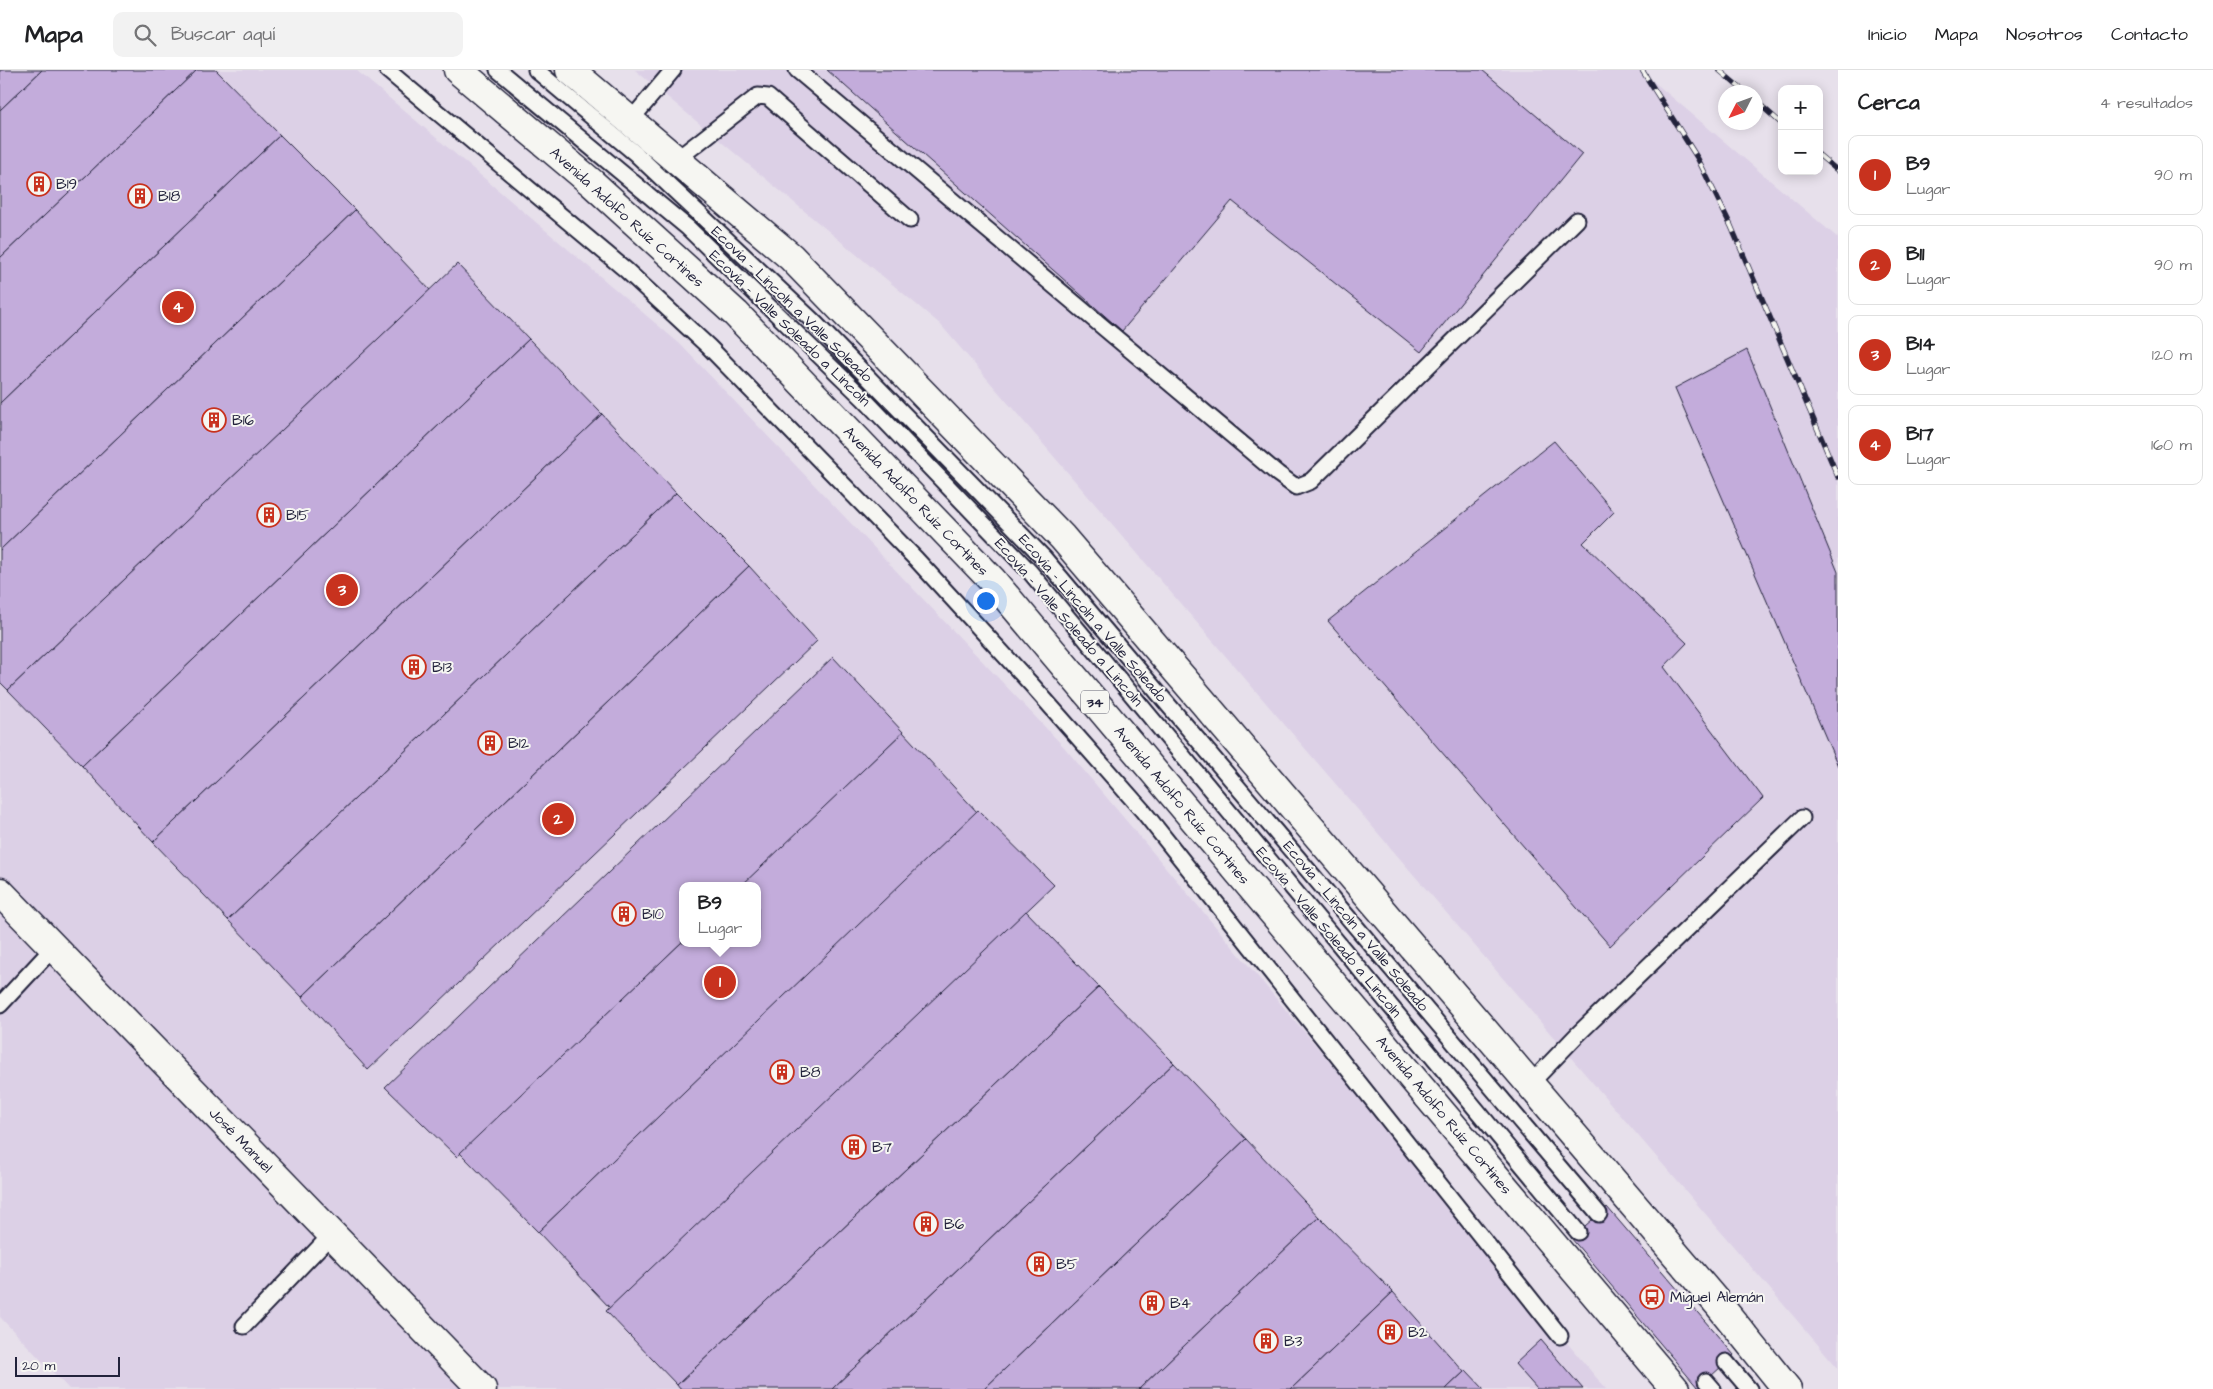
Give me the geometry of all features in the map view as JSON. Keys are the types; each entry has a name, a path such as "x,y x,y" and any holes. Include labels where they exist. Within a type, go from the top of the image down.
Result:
{"main road":[{"name":"Avenida Adolfo Ruíz Cortines","path":"458,70 592,183 736,314 992,580 1675,1389"},
{"path":"570,70 791,257 1062,537 1719,1305 1787,1389"},
{"name":"José Manuel","path":"0,892 332,1234 474,1386"}],"lane":[{"path":"387,70 626,270 723,361 929,573 1031,684 1143,811 1560,1336"},
{"name":"Ecovía - Valle Soleado a Lincoln","path":"498,70 688,228 863,398 1030,572 1578,1232"},
{"name":"Ecovía - Lincoln a Valle Soleado","path":"536,70 636,154 814,321 1044,558 1599,1214"},
{"path":"630,121 673,70"},
{"path":"797,70 1278,474 1296,487 1311,481 1577,220"},
{"path":"676,160 758,96 768,97 910,220"},
{"path":"1530,1084 1577,1035 1802,818"},
{"path":"0,1005 54,947"},
{"path":"244,1326 332,1234"},
{"path":"1726,1362 1748,1389"}],"shaded area":[{"path":"0,70 356,70 680,344 1064,747 1606,1389 69,1389 0,1317"},
{"path":"635,70 1640,70 1838,238 1838,1368 940,324"}],"building":[{"path":"0,70 42,70 0,110"},
{"name":"B19","path":"42,70 197,70 0,258 0,110"},
{"name":"B18","path":"197,70 216,70 280,135 0,403 0,258"},
{"path":"827,70 1482,70 1582,154 1421,352 1232,201 1122,331"},
{"path":"280,135 355,210 0,550 0,403"},
{"name":"B16","path":"355,210 430,290 8,690 0,682 0,550"},
{"name":"B15","path":"457,264 529,339 82,766 8,690"},
{"path":"529,339 602,414 153,842 82,766"},
{"path":"1747,350 1838,572 1838,766 1675,388"},
{"name":"B13","path":"602,414 676,493 228,920 153,842"},
{"path":"1554,441 1614,512 1583,543 1687,643 1664,667 1763,798 1610,946 1328,621"},
{"name":"B12","path":"676,493 749,566 302,997 228,920"},
{"path":"749,566 817,641 368,1070 302,997"},
{"name":"B10","path":"833,657 903,732 746,882 679,882 679,945 457,1157 385,1087"},
{"path":"903,732 977,812 538,1232 460,1153 679,945 679,947 761,947 761,882 745,882"},
{"name":"B8","path":"978,810 1054,885 610,1308 538,1232"},
{"name":"B7","path":"1026,911 1099,987 677,1385 606,1311"},
{"name":"B6","path":"1099,987 1174,1063 832,1389 680,1389 677,1385"},
{"name":"B5","path":"1174,1063 1246,1139 984,1389 832,1389"},
{"name":"B4","path":"1246,1139 1319,1217 1139,1389 984,1389"},
{"name":"Miguel Alemán","path":"1607,1207 1734,1355 1698,1388 1571,1238"},
{"name":"B3","path":"1319,1217 1393,1292 1291,1389 1139,1389"},
{"name":"B2","path":"1393,1292 1464,1372 1446,1389 1291,1389"},
{"path":"1541,1340 1583,1389 1537,1389 1515,1364"},
{"path":"1466,1370 1484,1389 1446,1389 1464,1372"}],"railway":[{"path":"1642,70 1698,159 1731,226 1838,477"},
{"path":"1719,70 1737,85"},
{"path":"1763,107 1778,120"},
{"path":"1823,158 1838,171"}],"place":[{"name":"B19","path":"39,184"},
{"name":"B18","path":"140,196"},
{"name":"B17","path":"178,307"},
{"name":"B16","path":"214,420"},
{"name":"B15","path":"269,515"},
{"name":"B14","path":"342,590"},
{"name":"B13","path":"414,667"},
{"name":"B12","path":"490,743"},
{"name":"B11","path":"558,819"},
{"name":"B10","path":"624,914"},
{"name":"B9","path":"720,982"},
{"name":"B8","path":"782,1072"},
{"name":"B7","path":"854,1147"},
{"name":"B6","path":"926,1224"},
{"name":"B5","path":"1039,1264"},
{"name":"Miguel Alemán","path":"1652,1297"},
{"name":"B4","path":"1152,1303"},
{"name":"B2","path":"1390,1332"},
{"name":"B3","path":"1266,1341"}]}
